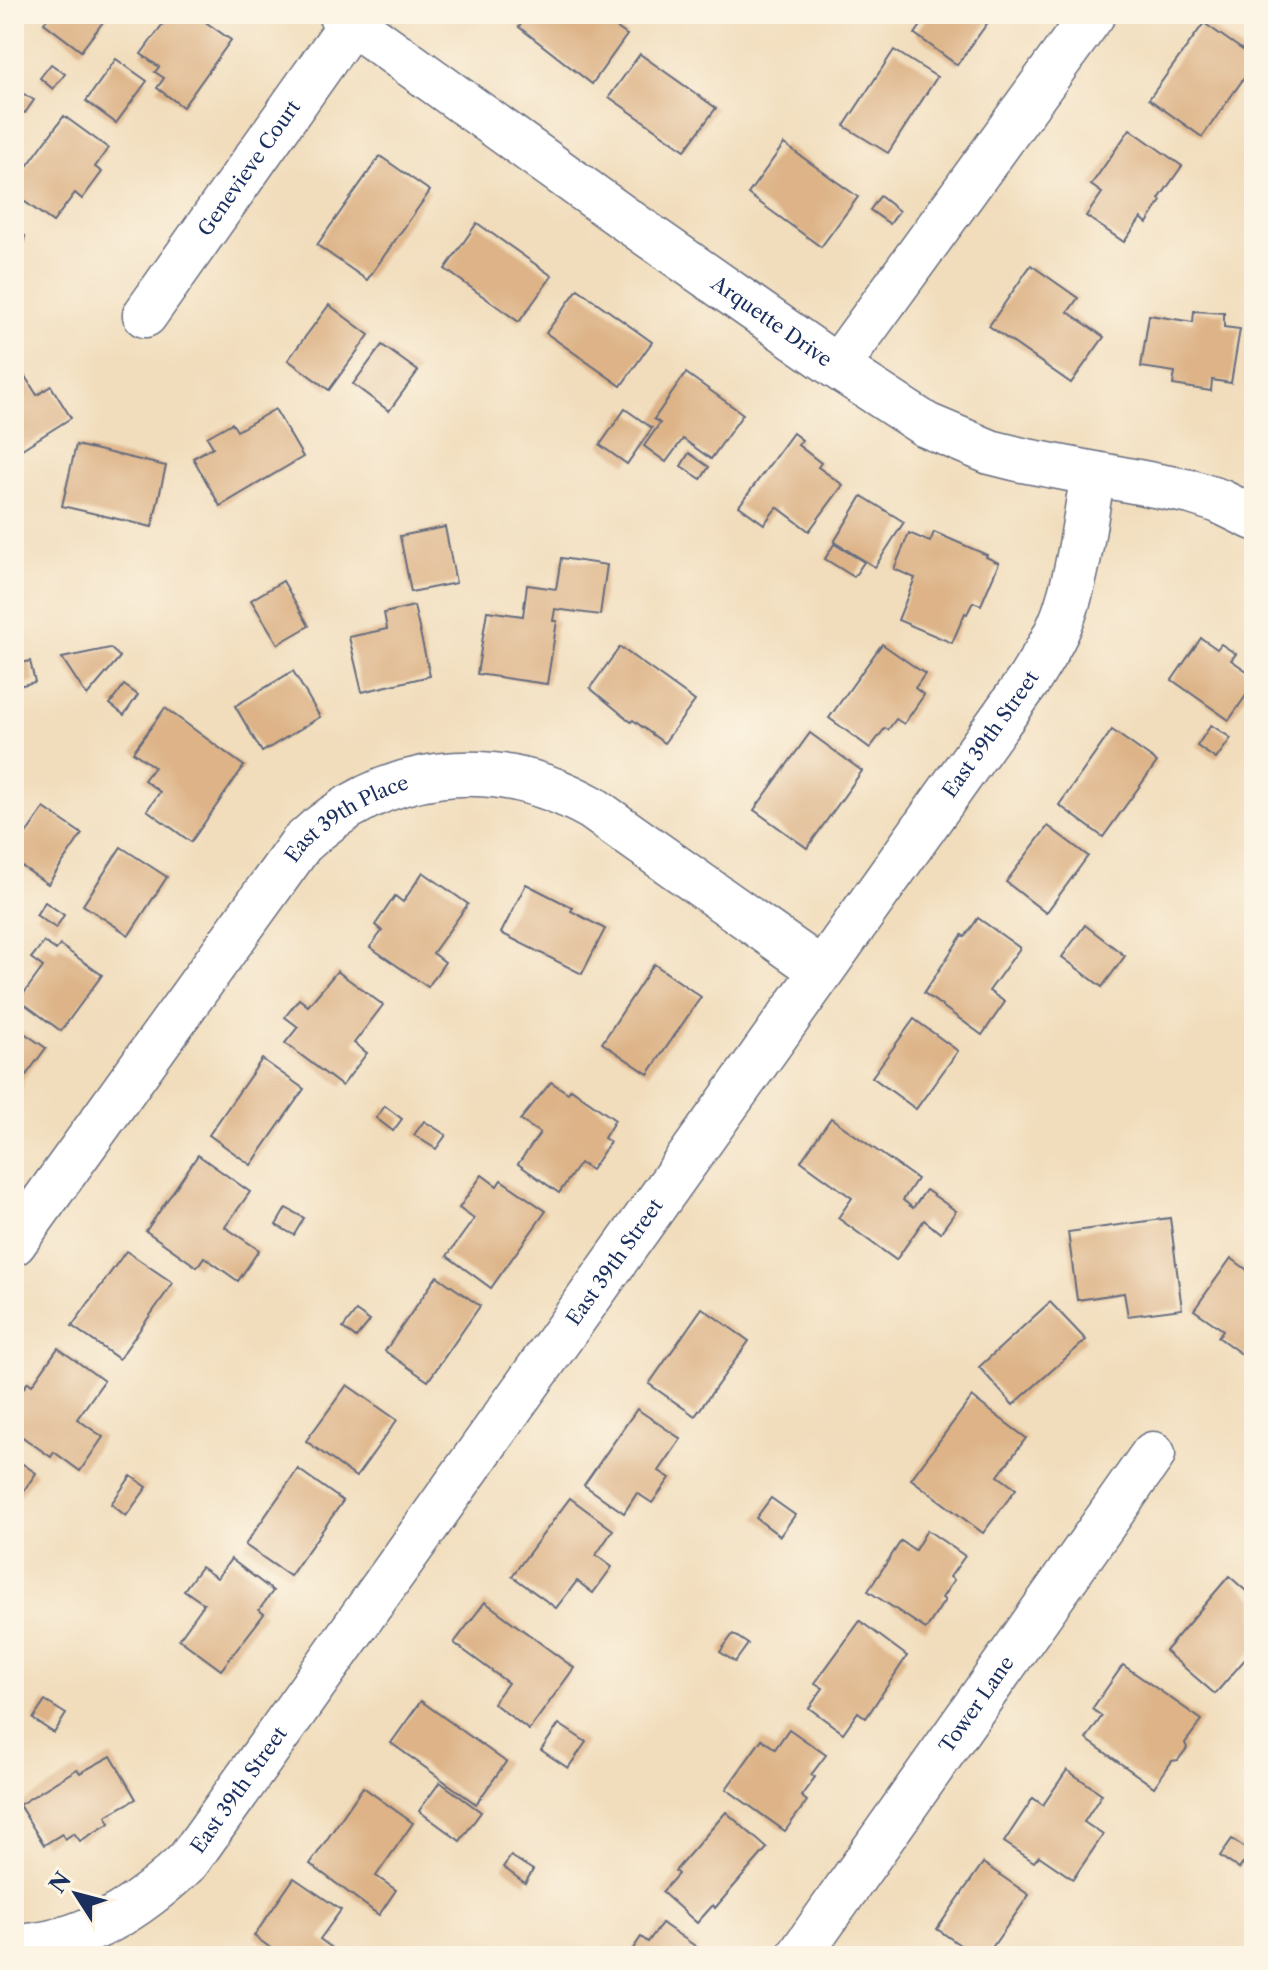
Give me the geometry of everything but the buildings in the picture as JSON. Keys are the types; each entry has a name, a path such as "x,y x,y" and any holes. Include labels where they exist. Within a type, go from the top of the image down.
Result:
{"street":[{"path":"837,367 1093,14"},
{"name":"Arquette Drive","path":"346,18 910,416 957,440 1022,460 1191,492 1254,518"},
{"name":"Genevieve Court","path":"145,315 346,18"},
{"name":"East 39th Street","path":"14,1947 81,1934 114,1919 160,1888 188,1861 1029,680 1050,646 1066,610 1093,474"},
{"name":"East 39th Place","path":"14,1243 301,844 360,799 378,791 432,776 470,774 506,776 560,791 592,808 821,970"},
{"name":"Tower Lane","path":"799,1956 1153,1454"}]}
